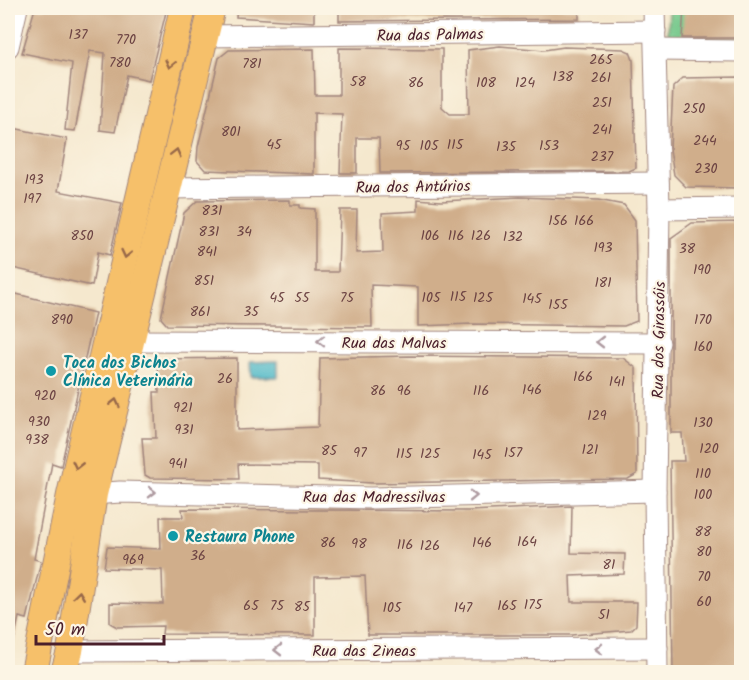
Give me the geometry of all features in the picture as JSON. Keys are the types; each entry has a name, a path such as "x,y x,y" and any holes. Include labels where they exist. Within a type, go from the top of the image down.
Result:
{"main road":[{"path":"67,662 82,494 183,8"},
{"path":"34,672 82,494 129,340 212,8"}],"street":[{"path":"8,47 17,8"},
{"name":"Rua dos Girassóis","path":"654,8 659,209 659,343 655,491 657,672"},
{"name":"Rua das Palmas","path":"205,36 656,40 741,51"},
{"name":"Rua dos Antúrios","path":"167,188 658,183"},
{"path":"659,209 741,208"},
{"name":"Rua das Malvas","path":"129,340 659,343"},
{"name":"Rua das Madressilvas","path":"82,494 120,492 370,498 655,491"},
{"name":"Rua das Zineas","path":"67,662 657,648"}],"green space":[{"path":"669,8 741,8 741,41 676,42 668,35"}],"water":[{"path":"278,361 278,377 251,377 250,362"}],"building":[{"path":"35,8 167,8 149,80 127,75 115,132 100,130 105,53 90,51 75,131 65,130 72,63 22,53"},
{"path":"237,8 314,8 314,22 236,17"},
{"path":"339,8 579,8 579,19 339,21"},
{"path":"684,8 741,8 741,38 682,38"},
{"path":"500,46 544,50 564,47 623,49 630,52 633,60 636,168 629,171 380,173 379,138 357,138 357,173 340,173 342,114 314,113 314,174 205,170 197,161 198,147 219,58 229,50 314,49 315,95 339,95 339,48 442,49 442,107 450,114 469,114 468,50"},
{"path":"741,77 741,188 686,187 674,175 670,149 673,87 683,78"},
{"path":"8,127 67,139 58,191 122,203 110,255 98,252 92,286 8,267"},
{"path":"520,197 598,200 624,205 635,220 637,321 624,326 472,324 418,326 418,287 371,285 372,327 167,325 161,318 184,213 197,201 290,200 290,205 315,209 315,272 338,272 340,210 357,210 356,253 383,252 382,213 418,211 418,199 441,201"},
{"path":"741,222 741,672 673,672 670,461 684,461 682,433 671,433 671,238 692,223"},
{"path":"8,292 95,313 61,466 52,463 34,559 41,561 27,619 19,617 13,644 8,643"},
{"path":"409,356 623,358 636,368 637,474 628,479 373,483 318,480 318,465 238,464 239,479 150,478 145,475 142,438 156,438 154,392 159,392 158,359 237,358 237,430 318,427 320,358"},
{"path":"572,506 571,553 625,554 624,574 570,576 571,602 637,602 636,625 631,630 571,635 368,635 365,576 315,577 315,635 162,634 163,626 117,627 110,623 110,603 163,604 162,570 104,568 107,547 161,549 160,517 183,517 182,509 469,511"}],"place":[{"name":"Toca dos Bichos Clínica Veterinária","path":"51,371"},
{"name":"Restaura Phone","path":"173,536"}]}
